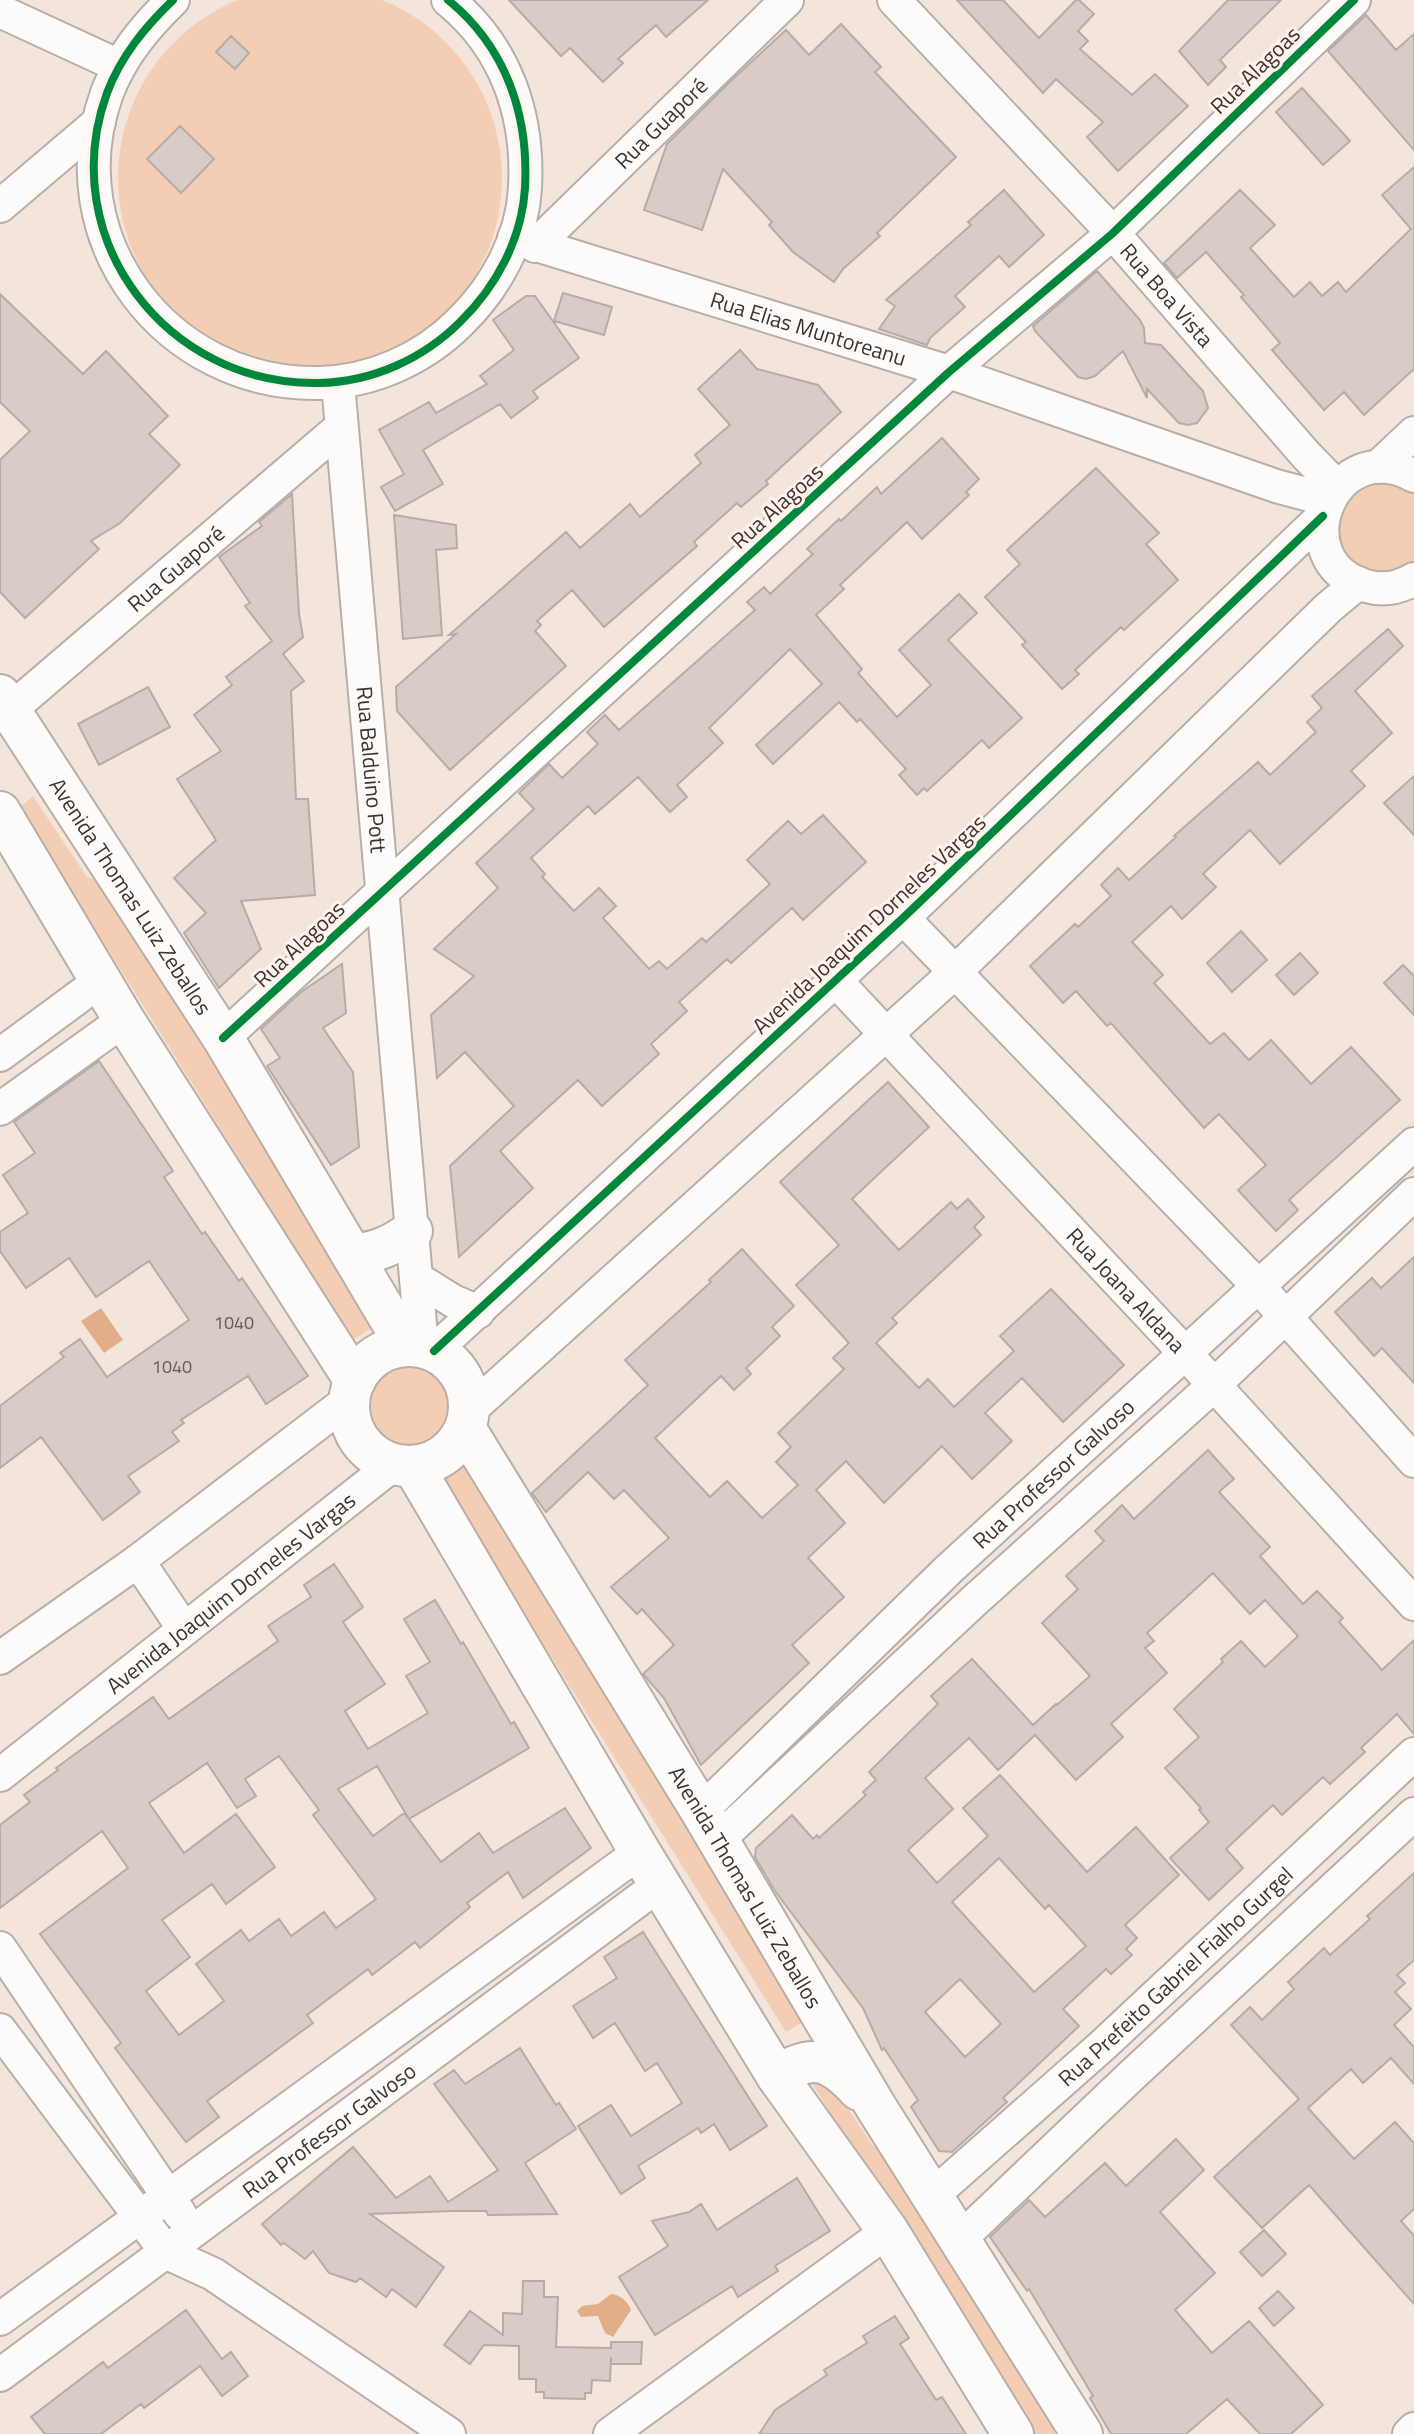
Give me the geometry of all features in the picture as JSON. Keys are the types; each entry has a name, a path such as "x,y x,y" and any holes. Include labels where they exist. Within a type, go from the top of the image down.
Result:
{"main road":[{"name":"Avenida Thomas Luiz Zeballos","path":"5,702 223,1038 352,1255 421,1348 448,1360 460,1374 467,1392 467,1419 876,2107 1082,2434"},
{"path":"0,798 22,789 37,791 54,799 86,831"},
{"path":"0,812 100,981 352,1390 351,1418 359,1438 374,1454 403,1465 777,2076 888,2231 1013,2434"},
{"path":"352,1255 378,1252 412,1231"},
{"name":"Avenida Joaquim Dorneles Vargas","path":"352,1390 372,1359 391,1349 421,1348"},
{"name":"Avenida Joaquim Dorneles Vargas","path":"403,1465 431,1462 448,1452 460,1438 467,1419"},
{"path":"777,2076 809,2061 825,2063 842,2071 876,2107"}],"street":[{"path":"173,0 144,29 119,66 99,122 94,168 99,213 114,257 137,297 168,330 205,357 247,375 292,384 338,383 377,374 446,336 475,307 525,242 526,158 521,117 507,78 487,42 448,0"},
{"name":"Rua Guaporé","path":"525,242 787,0"},
{"name":"Rua Boa Vista","path":"894,0 1113,233 1306,455 1329,501"},
{"name":"Rua Alagoas","path":"223,1038 949,372 1113,233 1354,0"},
{"path":"0,11 119,66"},
{"path":"0,206 99,122"},
{"name":"Rua Elias Muntoreanu","path":"525,242 949,372 1276,486 1329,501"},
{"name":"Rua Balduino Pott","path":"338,383 421,1348"},
{"name":"Rua Guaporé","path":"5,702 340,428"},
{"path":"1378,467 1414,433"},
{"path":"1378,467 1392,467 1414,476"},
{"name":"Avenida Joaquim Dorneles Vargas","path":"421,1348 478,1312 903,918 1329,501 1363,470 1378,467"},
{"path":"1329,501 1322,533 1325,548 1344,575 1373,588 1390,588 1414,579"},
{"name":"Avenida Joaquim Dorneles Vargas","path":"467,1419 954,973 1317,619 1358,583"},
{"path":"903,918 1259,1287 1414,1461"},
{"path":"36,1083 5,1051 100,981"},
{"name":"Rua Joana Aldana","path":"836,981 1185,1353 1414,1604"},
{"path":"0,1109 124,1020"},
{"name":"Rua Professor Galvoso","path":"710,1826 948,1570 1414,1144"},
{"name":"Rua Professor Galvoso","path":"710,1826 974,1601 1213,1386 1414,1194"},
{"path":"416,1278 478,1312"},
{"name":"Avenida Joaquim Dorneles Vargas","path":"0,1658 138,1561 352,1390"},
{"name":"Avenida Joaquim Dorneles Vargas","path":"0,1775 184,1629 403,1465"},
{"path":"138,1561 184,1629"},
{"path":"948,1570 974,1601"},
{"name":"Rua Prefeito Gabriel Fialho Gurgel","path":"932,2196 1102,2046 1414,1754"},
{"name":"Rua Prefeito Gabriel Fialho Gurgel","path":"960,2239 1414,1814"},
{"name":"Rua Professor Galvoso","path":"0,2319 384,2038 650,1868"},
{"name":"Rua Professor Galvoso","path":"0,2375 409,2072 650,1868"},
{"path":"0,1948 168,2195 180,2243"},
{"path":"0,2030 140,2215 180,2243 213,2274 449,2434"},
{"path":"384,2038 409,2072"},
{"path":"1102,2046 1130,2077"},
{"path":"610,2434 888,2231"},
{"path":"1409,2434 1414,2429"}],"shaded area":[{"path":"310,-14 347,-10 383,1 417,18 446,42 470,71 494,122 502,178 498,215 487,251 470,285 446,314 417,338 366,362 310,370 273,366 237,355 203,338 174,314 150,285 126,234 118,178 122,141 133,105 150,71 174,42 203,18 254,-6"},
{"path":"1378,478 1414,492 1414,562 1395,573 1377,573 1342,555 1337,525 1339,507 1351,493"},
{"path":"33,796 87,877 101,882 377,1325 353,1340 19,808"},
{"path":"101,1308 123,1340 104,1353 81,1321"},
{"path":"411,1364 428,1367 443,1377 453,1392 456,1409 453,1426 443,1441 428,1451 411,1454 394,1451 379,1441 369,1426 366,1409 369,1392 379,1377 394,1367"},
{"path":"457,1457 808,2019 786,2032 435,1471"},
{"path":"822,2070 873,2146 887,2148 1066,2434 1033,2434 811,2082"},
{"path":"611,2294 623,2299 631,2310 613,2337 605,2333 598,2316 581,2317 577,2311 582,2306 598,2304"}],"building":[{"path":"509,0 708,0 666,37 656,25 618,59 623,63 603,82 570,48 561,56"},
{"path":"957,0 1003,0 1039,38 1079,0 1094,14 1078,31 1088,41 1080,49 1132,95 1155,74 1188,106 1118,171 1087,137 1103,122 1056,79 1043,93"},
{"path":"1228,0 1281,0 1220,60 1226,67 1208,85 1179,51"},
{"path":"1366,15 1396,50 1414,34 1414,150 1328,51"},
{"path":"841,24 881,67 875,72 956,157 877,233 880,236 843,269 834,282 793,252 769,225 772,222 723,169 702,230 644,210 667,144 735,77 786,30 809,55"},
{"path":"231,36 249,53 235,69 216,52"},
{"path":"1302,88 1350,141 1323,165 1276,112"},
{"path":"180,126 214,159 181,193 147,159"},
{"path":"1414,167 1414,369 1364,415 1344,392 1324,410 1272,350 1280,343 1206,252 1177,278 1164,263 1240,190 1275,225 1250,248 1294,297 1310,282 1322,296 1338,282 1346,292 1411,229 1382,195"},
{"path":"1004,190 1044,235 1009,267 999,256 955,296 965,307 930,338 927,345 879,329 895,306 886,300 971,225 968,222"},
{"path":"1097,271 1140,320 1145,343 1161,345 1203,391 1208,408 1197,423 1179,423 1147,389 1147,398 1123,351 1095,376 1086,379 1078,377 1035,331 1033,326"},
{"path":"563,293 612,307 604,335 554,321"},
{"path":"0,294 83,374 106,351 168,416 149,434 180,465 120,523 91,541 99,549 25,618 0,592 0,460 30,431 0,402"},
{"path":"526,296 535,296 579,358 533,391 538,398 511,418 500,404 423,450 443,484 395,511 381,487 404,474 379,430 429,402 436,413 487,384 480,376 514,350 493,320"},
{"path":"740,350 757,369 818,385 841,412 766,481 768,484 741,507 737,503 694,542 697,546 604,627 572,590 537,621 541,625 535,631 566,666 450,770 397,711 396,687 456,634 449,635 566,532 580,548 630,504 640,517 701,463 695,455 730,425 698,389"},
{"path":"942,438 979,479 966,492 969,495 922,539 907,522 840,585 844,589 816,615 862,669 858,673 897,717 931,685 899,650 959,594 977,613 948,640 1022,718 989,748 982,740 927,791 924,788 917,795 899,775 906,769 860,719 857,722 839,702 773,764 756,745 822,684 790,649 709,728 723,743 677,785 687,797 670,812 638,777 595,814 588,806 531,858 545,874 542,877 574,911 599,888 616,906 603,918 649,969 659,961 667,969 702,938 706,942 770,884 747,860 788,821 801,834 823,815 866,862 803,920 792,908 731,963 727,959 679,1002 687,1011 651,1044 659,1054 602,1106 578,1080 500,1151 533,1188 459,1257 450,1166 514,1106 465,1052 437,1078 431,1015 474,976 434,949 498,888 476,863 534,809 519,793 549,764 562,778 598,744 587,732 605,715 619,730 755,610 747,602 764,587 770,594 813,554 807,549 839,519 841,521 877,487 881,494"},
{"path":"1096,468 1159,533 1146,544 1178,580 1075,670 1079,674 1062,689 1022,645 1026,642 985,597 1020,564 1007,550"},
{"path":"292,494 303,637 283,654 304,681 291,691 296,799 308,799 315,895 241,901 261,949 219,988 184,933 206,913 174,878 216,840 177,779 221,751 194,715 232,685 226,677 272,641 245,606 250,603 219,557 262,526 259,522"},
{"path":"394,515 456,525 457,548 436,550 442,635 403,639"},
{"path":"1388,629 1403,646 1355,691 1392,733 1351,771 1365,786 1280,864 1250,830 1203,874 1216,887 1182,919 1171,906 1132,942 1163,975 1154,983 1210,1044 1224,1033 1249,1060 1271,1040 1311,1084 1351,1047 1400,1100 1289,1200 1298,1210 1276,1231 1238,1190 1266,1165 1219,1114 1204,1128 1111,1023 1107,1026 1076,991 1063,1003 1030,966 1111,896 1101,885 1118,868 1129,880 1258,762 1270,775 1316,732 1307,722 1322,708 1312,696"},
{"path":"148,687 170,727 99,765 78,724"},
{"path":"1414,776 1414,835 1384,803"},
{"path":"1241,931 1267,960 1232,992 1207,963"},
{"path":"1300,953 1318,973 1294,995 1276,975"},
{"path":"342,964 346,1013 323,1028 353,1072 359,1147 331,1165 267,1066 280,1058 261,1029 301,992"},
{"path":"1403,965 1414,976 1414,1015 1384,983"},
{"path":"99,1061 173,1171 164,1177 202,1234 205,1232 239,1281 242,1278 308,1376 266,1404 248,1376 181,1420 184,1423 172,1432 179,1441 128,1476 140,1492 103,1520 41,1437 0,1468 0,1406 64,1357 60,1353 80,1339 107,1377 189,1320 149,1261 96,1297 69,1258 26,1288 0,1251 0,1232 28,1213 3,1175 35,1153 14,1122"},
{"path":"888,1082 929,1127 852,1199 899,1250 951,1202 957,1209 968,1199 984,1217 974,1227 981,1235 892,1318 897,1323 876,1343 919,1388 928,1379 954,1407 1014,1351 1000,1336 1051,1289 1124,1365 1063,1422 1022,1378 985,1413 1012,1441 972,1479 942,1446 884,1503 846,1461 816,1490 845,1523 808,1558 844,1597 792,1645 809,1663 701,1765 664,1698 643,1674 674,1645 642,1609 637,1614 611,1587 669,1538 624,1490 614,1499 588,1472 546,1512 532,1493 648,1385 625,1360 711,1282 709,1280 742,1249 794,1306 772,1327 780,1336 746,1368 751,1374 734,1390 721,1376 655,1438 710,1497 727,1481 762,1518 798,1485 776,1462 791,1447 778,1433 844,1369 833,1358 849,1343 796,1285 839,1245 780,1182"},
{"path":"1414,1257 1414,1383 1382,1348 1374,1356 1335,1312 1372,1278 1381,1288"},
{"path":"1208,1450 1234,1479 1219,1492 1270,1547 1260,1556 1303,1604 1317,1591 1343,1618 1339,1622 1382,1670 1414,1640 1414,1734 1397,1714 1361,1748 1365,1752 1330,1784 1323,1777 1282,1815 1273,1805 1226,1849 1243,1868 1209,1900 1170,1858 1209,1822 1199,1810 1201,1808 1165,1768 1199,1737 1174,1709 1241,1641 1265,1667 1298,1636 1265,1600 1250,1614 1213,1573 1147,1633 1154,1641 1145,1648 1167,1673 1111,1724 1123,1737 1076,1780 1035,1735 998,1770 969,1738 925,1778 953,1809 908,1850 937,1883 988,1836 963,1808 1000,1775 1087,1872 1136,1827 1179,1875 1125,1925 1137,1938 1126,1949 1132,1955 1111,1974 1106,1969 1063,2009 1079,2026 1003,2098 1007,2102 952,2152 939,2151 911,2107 918,2100 884,2048 882,2050 863,2008 775,1891 755,1857 756,1848 792,1815 813,1839 817,1835 819,1838 866,1795 863,1792 876,1780 869,1772 938,1704 931,1696 972,1659 1033,1725 1057,1705 1090,1676 1042,1623 1078,1589 1066,1576 1104,1541 1095,1531 1122,1505 1134,1519","holes":["999,1858 1045,1909 1049,1905 1086,1946 1034,1992 952,1902","960,1979 1001,2024 965,2057 925,2012"]},
{"path":"334,1564 363,1607 343,1622 385,1684 345,1711 368,1749 428,1713 406,1676 430,1662 404,1619 435,1600 529,1748 409,1819 441,1862 479,1833 493,1853 565,1808 591,1848 523,1898 508,1872 467,1903 470,1907 420,1948 415,1942 372,1975 368,1969 307,2015 313,2023 207,2101 219,2117 186,2142 115,2048 121,2043 40,1934 128,1868 102,1831 0,1908 0,1825 30,1802 24,1795 58,1770 56,1768 153,1697 169,1719 278,1641 268,1626 311,1597 304,1585","holes":["279,1756 319,1810 313,1815 376,1899 336,1928 324,1912 291,1936 279,1919 249,1941 241,1930 196,1964 224,2001 179,2035 146,1991 190,1957 162,1920 212,1884 226,1904 275,1867 236,1814 184,1853 149,1803 207,1763 237,1808 256,1796 245,1779","377,1766 409,1819 404,1813 373,1836 338,1789"]},
{"path":"1414,1873 1414,1960 1397,1975 1405,1983 1395,1992 1411,2009 1394,2025 1414,2047 1414,2084 1391,2058 1363,2083 1351,2069 1308,2108 1354,2159 1395,2122 1414,2143 1414,2209 1401,2221 1414,2236 1414,2304 1309,2185 1262,2228 1214,2177 1299,2099 1231,2025 1250,2007 1262,2020 1294,1989 1288,1982 1324,1948 1330,1955"},
{"path":"643,1932 767,2126 730,2150 714,2124 701,2133 698,2128 638,2166 645,2178 621,2194 578,2126 611,2105 631,2136 682,2103 657,2063 645,2071 615,2023 593,2038 573,2006 617,1978 604,1957"},
{"path":"520,2048 556,2105 559,2103 576,2129 525,2163 557,2214 488,2215 486,2211 453,2211 370,2214 444,2267 416,2307 392,2289 386,2297 360,2278 356,2282 329,2273 313,2251 305,2259 284,2243 281,2245 262,2224 353,2147 396,2198 430,2176 448,2202 498,2170 434,2084 454,2070 465,2084"},
{"path":"1176,2139 1204,2170 1160,2212 1215,2273 1175,2310 1212,2353 1249,2321 1323,2405 1291,2434 1260,2434 1227,2399 1186,2434 1111,2434 1090,2398 1093,2396 1029,2289 1027,2291 990,2237 1029,2200 1045,2217 1105,2163 1126,2186"},
{"path":"797,2178 830,2231 775,2266 778,2271 738,2297 732,2286 655,2335 619,2277 668,2246 652,2221 689,2212 701,2204 717,2230"},
{"path":"1264,2230 1286,2254 1262,2276 1240,2252"},
{"path":"523,2281 544,2281 544,2297 558,2297 556,2347 611,2348 611,2342 642,2342 641,2364 611,2364 611,2357 610,2381 592,2380 591,2393 585,2393 585,2399 544,2398 544,2392 536,2392 536,2379 519,2379 519,2346 484,2345 470,2364 444,2345 470,2311 503,2335 503,2313 522,2314"},
{"path":"1278,2291 1294,2308 1274,2326 1259,2308"},
{"path":"186,2310 222,2359 231,2352 248,2376 222,2396 200,2366 144,2408 141,2404 101,2434 45,2434 31,2417 103,2362 108,2368"},
{"path":"895,2316 909,2338 900,2344 936,2400 942,2397 966,2434 759,2434 775,2410 827,2375 824,2370 867,2343 863,2336"}],"cycle path":[{"path":"173,0 135,43 107,93 95,148 96,200 111,250 136,294 171,331 214,359 264,377 319,383 339,382 377,373 430,347 473,308 496,278 513,244 525,188 523,134 518,109 510,84 485,39 448,0"},
{"path":"223,1038 949,372 1113,233 1354,0"},
{"path":"434,1351 903,918 1323,516"}]}
